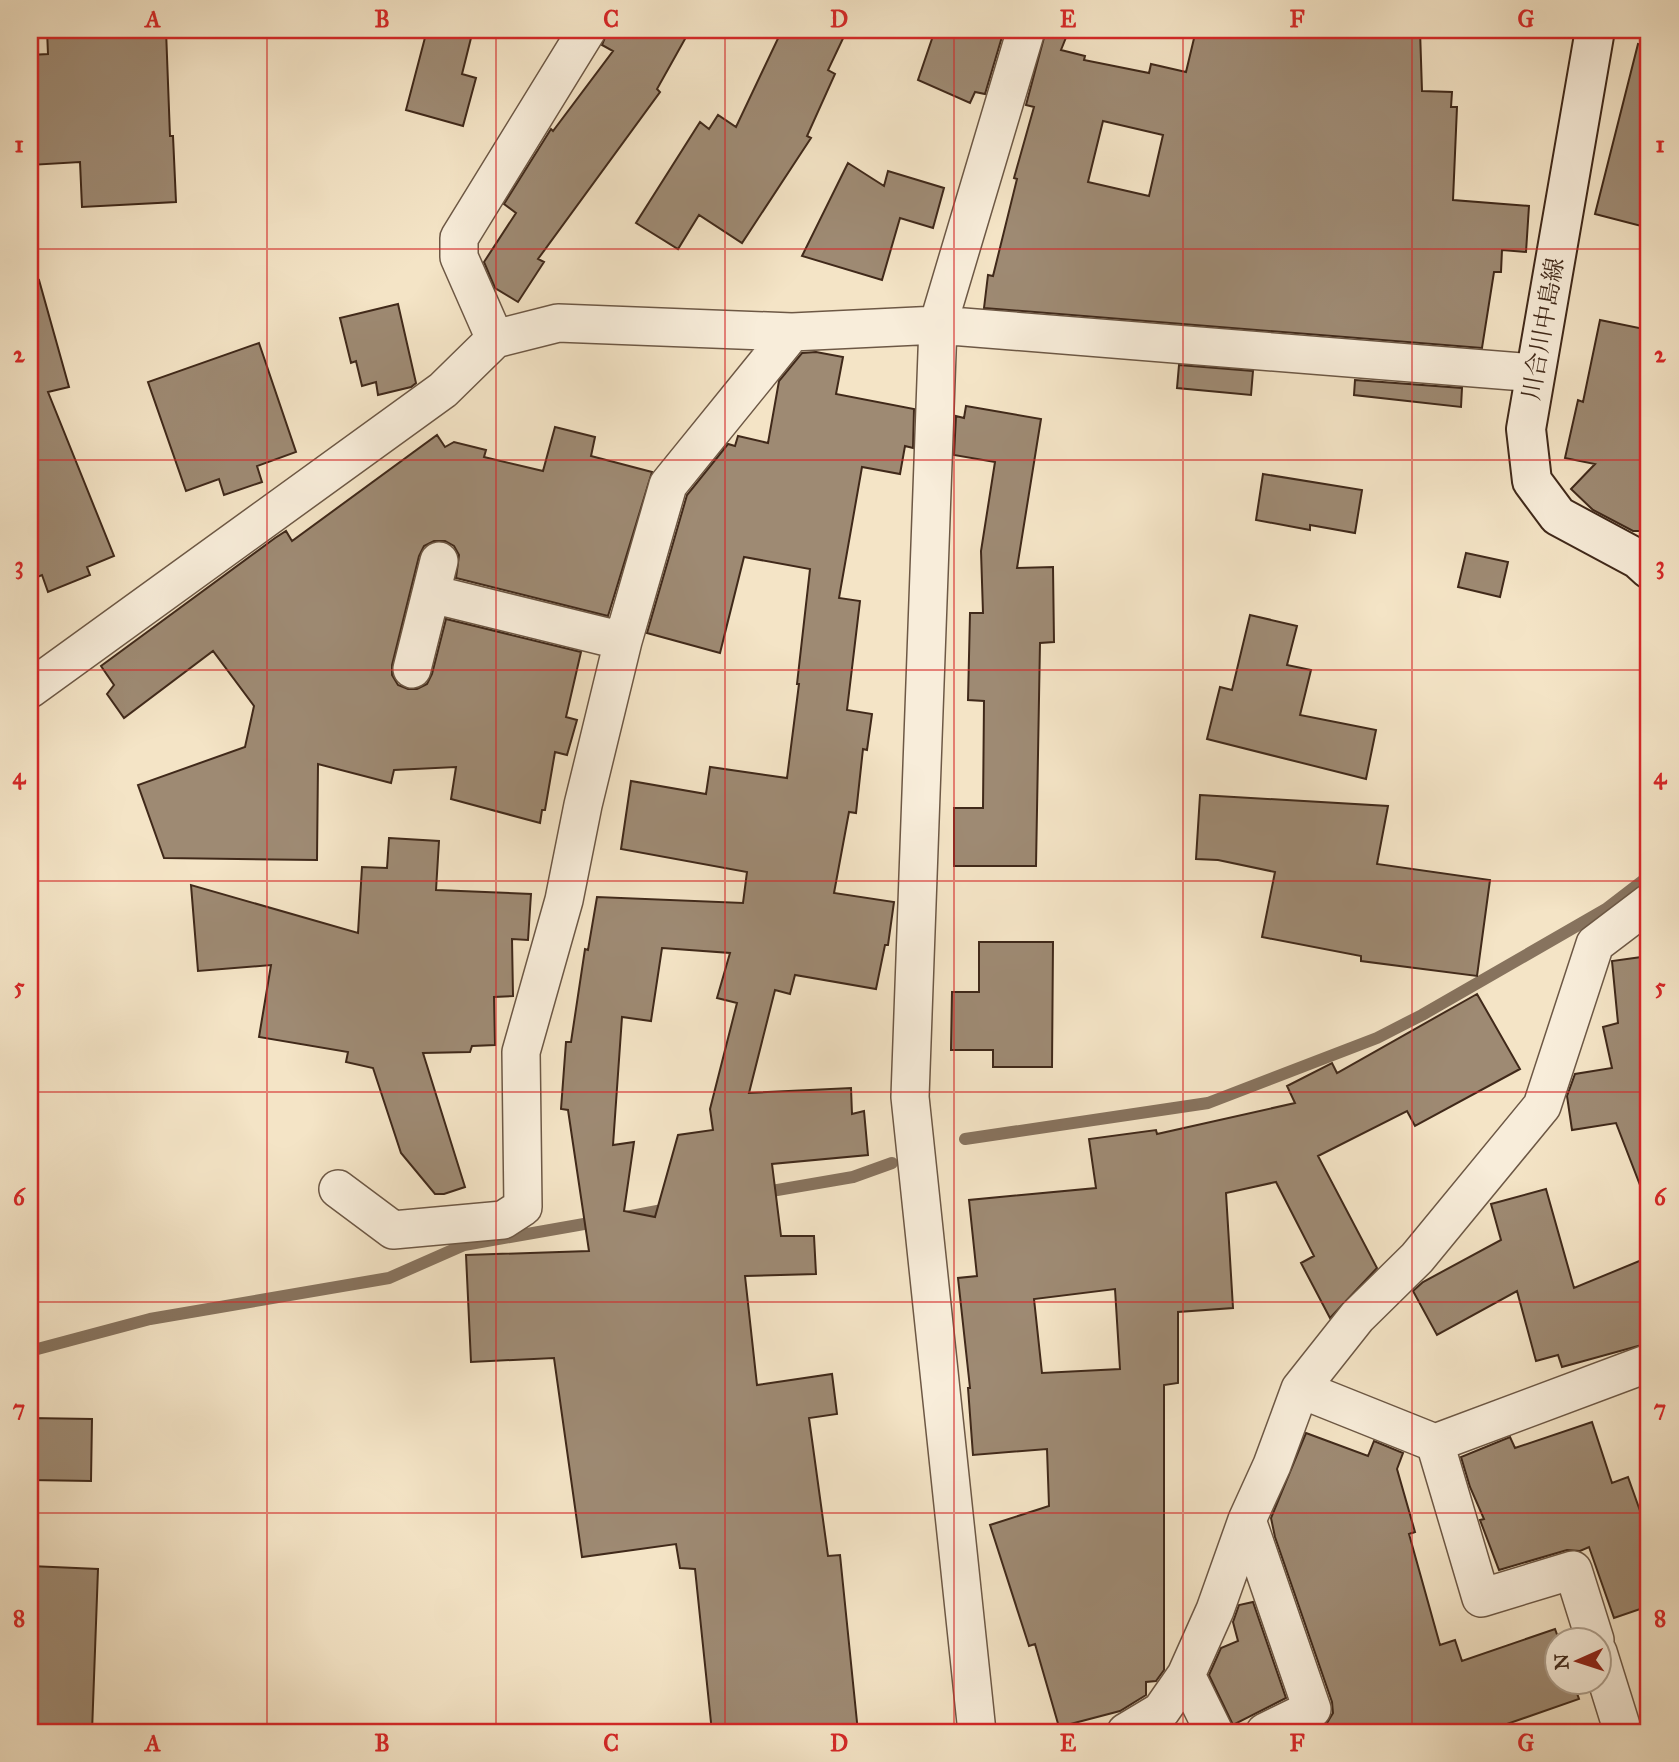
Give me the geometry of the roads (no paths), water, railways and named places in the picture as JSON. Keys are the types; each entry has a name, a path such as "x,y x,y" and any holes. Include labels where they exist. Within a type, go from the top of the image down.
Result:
{"main road":[{"name":"川合川中島線","path":"1595,30 1526,429 1532,481 1558,516 1638,559 1649,569"}],"street":[{"path":"495,339 459,257 459,238 587,30"},
{"path":"977,1732 910,1097 938,325 1026,30"},
{"path":"30,690 443,390 495,339 558,323 792,332 938,325 1535,373"},
{"path":"338,1189 393,1230 503,1220 523,1206 521,1052 564,900 583,805 623,640 668,485 792,332"},
{"path":"412,670 435,577 623,640"},
{"path":"1126,1732 1161,1711 1186,1675 1215,1611 1247,1520 1272,1465 1300,1389 1357,1317 1417,1258 1542,1106 1595,944 1649,903"},
{"path":"1300,1389 1435,1443 1649,1363"},
{"path":"1435,1443 1481,1598 1573,1570 1591,1626"},
{"path":"1247,1520 1312,1709 1265,1732"},
{"path":"1186,1675 1214,1732"},
{"path":"1612,1696 1623,1732"}],"waterway":[{"path":"965,1139 1208,1103 1377,1038 1422,1015 1606,909 1649,876"},
{"path":"760,1193 853,1177 892,1163"},
{"path":"626,1217 673,1208"},
{"path":"30,1351 150,1319 389,1278 464,1245 601,1221"}]}
